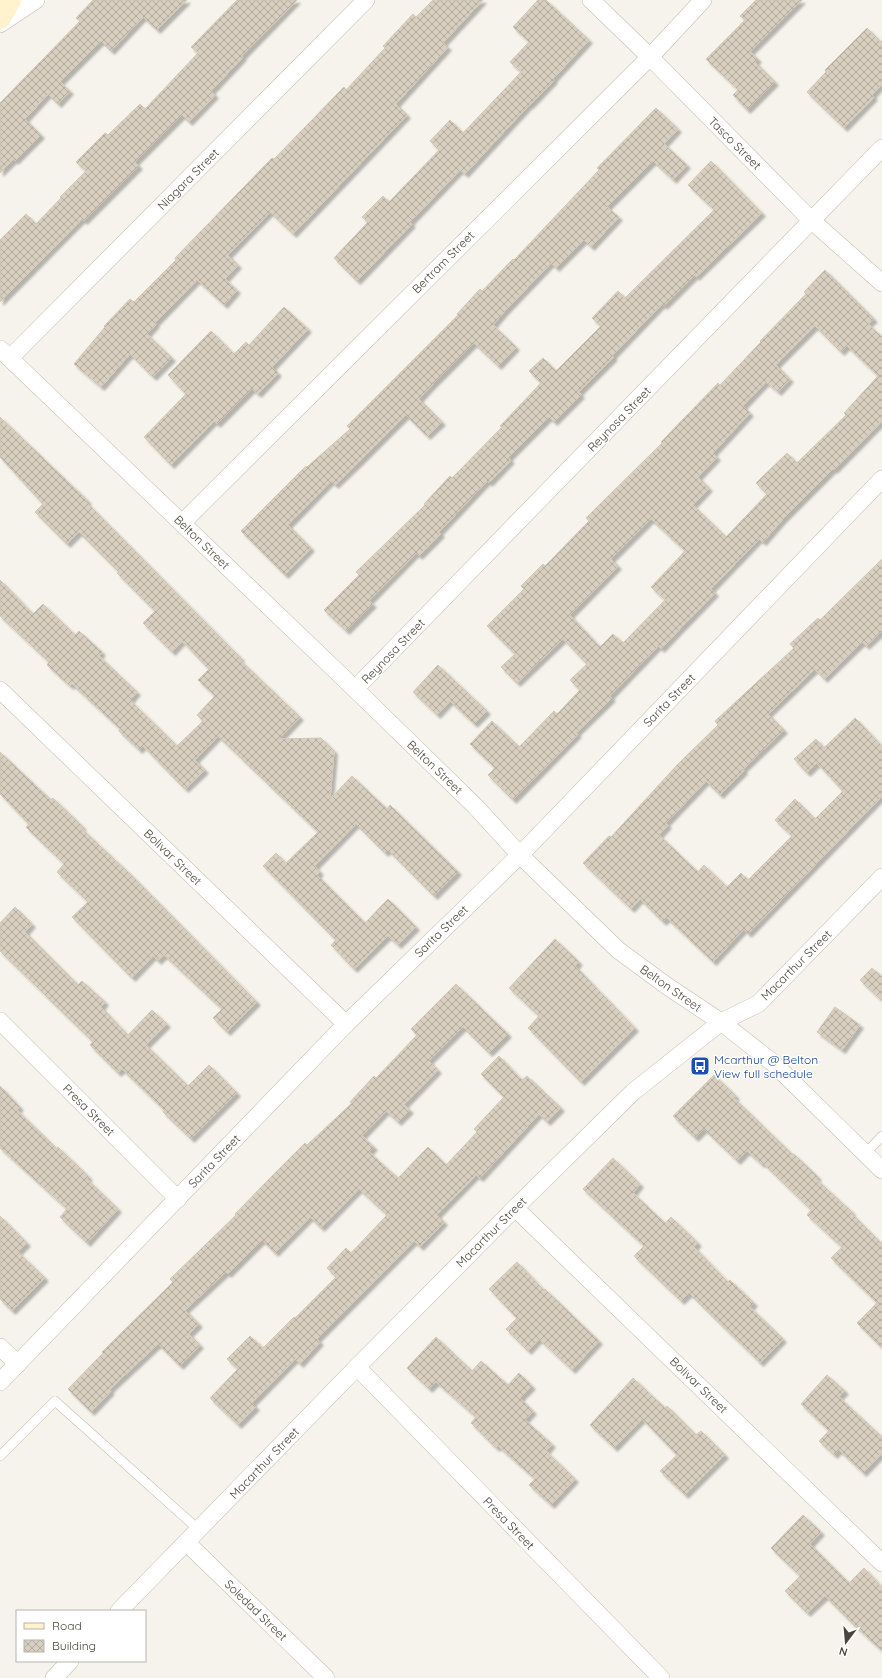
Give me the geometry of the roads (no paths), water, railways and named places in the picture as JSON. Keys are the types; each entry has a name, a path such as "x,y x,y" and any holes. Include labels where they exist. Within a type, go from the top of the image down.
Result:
{"main road":[{"path":"0,18 10,0"}],"street":[{"path":"0,24 36,0"},
{"name":"Niagara Street","path":"5,353 366,0"},
{"name":"Tasco Street","path":"590,0 650,57 811,220 882,283"},
{"name":"Bertram Street","path":"182,523 650,57 703,0"},
{"name":"Reynosa Street","path":"355,689 882,148"},
{"name":"Belton Street","path":"5,353 355,689 475,806 520,855 618,950 667,986 721,1022 772,1062 882,1170"},
{"name":"Sarita Street","path":"0,1382 346,1024 520,855 882,479"},
{"name":"Bolivar Street","path":"0,690 346,1024"},
{"name":"Macarthur Street","path":"121,1610 356,1367 633,1092 721,1022 758,1004 882,877"},
{"name":"Presa Street","path":"0,1021 178,1199"},
{"name":"Bolivar Street","path":"515,1208 882,1563"},
{"path":"0,1347 18,1364"},
{"name":"Presa Street","path":"356,1367 661,1678"},
{"name":"Soledad Street","path":"187,1542 326,1678"},
{"path":"54,1678 69,1662"}],"lane":[{"path":"866,1154 882,1136"},
{"path":"0,1456 55,1401 199,1530"}],"place":[{"name":"Mcarthur @ Belton View full schedule","path":"700,1066"}]}
